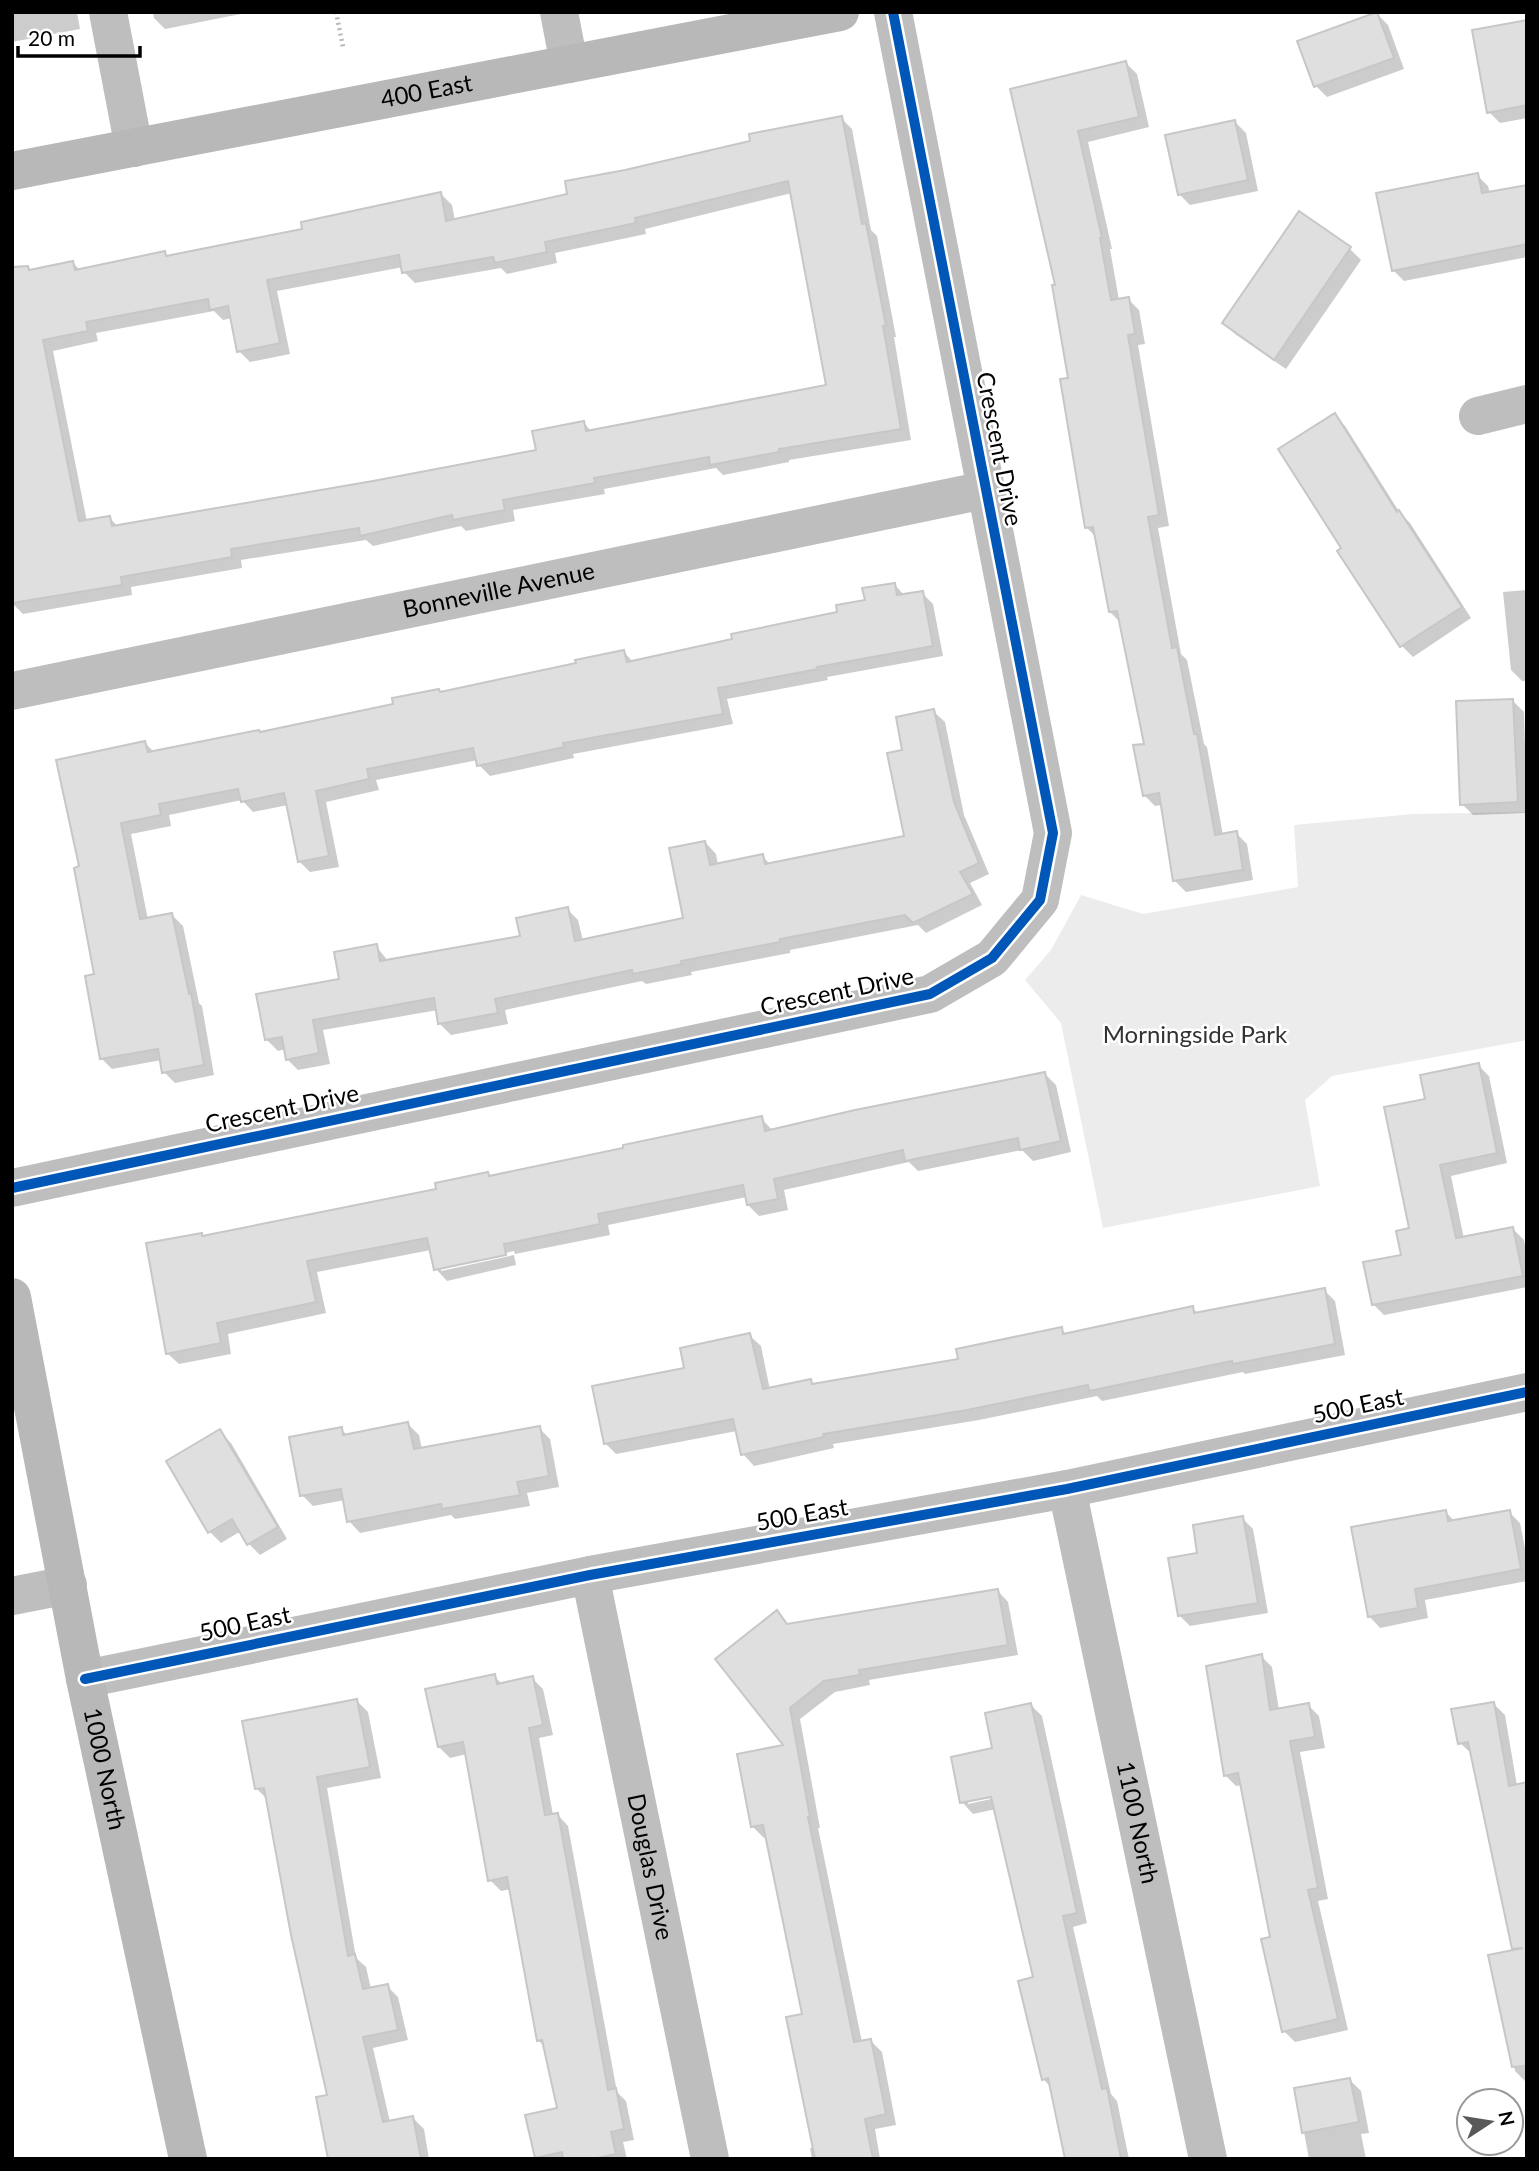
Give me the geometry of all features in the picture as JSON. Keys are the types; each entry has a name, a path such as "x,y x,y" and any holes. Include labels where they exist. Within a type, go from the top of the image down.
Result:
{"street":[{"path":"108,12 134,148"},
{"path":"559,12 569,64"},
{"name":"400 East","path":"12,171 840,12"},
{"name":"Crescent Drive","path":"12,1188 930,994 992,958 1040,900 1053,833 893,12"},
{"path":"1478,416 1527,404"},
{"name":"Bonneville Avenue","path":"12,691 985,489"},
{"name":"1000 North","path":"12,1297 85,1679 188,2159"},
{"name":"500 East","path":"85,1679 590,1575 1067,1489 1527,1392"},
{"name":"1100 North","path":"1067,1489 1208,2159"},
{"name":"Douglas Drive","path":"590,1575 710,2159"},
{"path":"12,1596 68,1585"}],"path":[{"path":"336,12 343,47"}],"green space":[{"name":"Morningside Park","path":"1527,812 1527,1040 1332,1076 1305,1100 1320,1186 1103,1228 1061,1023 1025,980 1051,950 1081,895 1143,914 1298,887 1294,825 1413,814"}],"building":[{"path":"1377,12 1394,58 1314,87 1297,41"},
{"path":"1527,20 1527,105 1487,113 1472,30"},
{"path":"1126,61 1139,117 1078,131 1102,238 1111,300 1129,297 1135,334 1128,335 1159,515 1148,517 1172,648 1177,647 1194,734 1197,734 1215,835 1237,831 1243,870 1173,881 1159,793 1143,796 1133,745 1144,744 1117,611 1109,612 1093,527 1085,528 1060,379 1068,378 1052,285 1055,285 1010,89"},
{"path":"842,116 862,224 866,223 886,326 883,326 901,429 779,449 779,452 710,465 709,457 594,478 595,483 503,500 505,510 453,520 452,515 360,536 359,528 231,549 232,557 121,577 122,585 12,603 12,267 28,266 29,270 73,261 75,270 165,251 166,256 302,229 301,222 441,192 446,221 567,194 565,181 750,141 749,134","holes":["788,181 826,385 586,431 584,421 532,431 536,450 112,526 110,516 79,521 43,340 88,331 86,322 208,299 210,310 228,306 237,352 280,343 267,280 399,255 402,273 493,257 495,263 547,252 545,242 636,223 635,218"]},
{"path":"1235,120 1248,180 1178,195 1165,135"},
{"path":"1478,173 1482,193 1527,185 1527,244 1392,271 1376,193"},
{"path":"1299,211 1351,247 1274,360 1222,323"},
{"path":"1335,413 1397,512 1399,510 1462,607 1400,647 1337,551 1341,548 1278,449"},
{"path":"895,583 897,595 923,591 933,646 718,688 723,714 563,743 564,747 477,766 473,748 367,769 369,779 316,791 329,856 298,862 284,793 241,802 238,789 159,804 161,815 121,823 140,919 172,913 189,994 191,993 204,1065 162,1073 158,1049 100,1059 85,976 94,974 74,868 79,866 56,760 145,741 148,752 259,730 260,732 393,704 392,698 439,689 440,692 624,650 627,662 732,639 731,634 837,612 836,605 865,600 862,588"},
{"path":"1513,699 1518,802 1460,805 1456,701"},
{"path":"934,709 954,802 979,863 960,872 973,894 913,923 905,915 780,939 780,942 681,961 682,964 633,974 632,970 495,999 498,1013 438,1024 434,998 313,1020 319,1053 286,1060 282,1037 265,1040 256,994 339,979 334,952 377,944 380,961 520,936 516,918 568,907 575,941 683,918 669,848 705,841 710,865 763,854 765,864 904,836 887,753 902,750 896,717"},
{"path":"1479,1063 1497,1153 1440,1165 1456,1238 1513,1227 1523,1276 1372,1305 1363,1262 1401,1255 1396,1231 1409,1228 1384,1107 1425,1099 1420,1075"},
{"path":"1045,1072 1061,1141 1020,1150 1018,1138 905,1161 903,1150 774,1179 778,1199 747,1205 743,1185 598,1214 600,1224 504,1244 506,1255 434,1270 427,1238 307,1261 316,1302 217,1323 221,1343 166,1354 146,1243 202,1233 202,1236 436,1189 435,1183 488,1172 489,1176 762,1116 765,1131"},
{"path":"1325,1288 1335,1344 1233,1364 1232,1361 1089,1391 1088,1385 967,1410 823,1434 824,1437 741,1455 733,1419 604,1444 592,1386 684,1368 680,1348 750,1333 763,1389 811,1379 812,1384 958,1359 956,1349 1062,1327 1063,1334 1193,1306 1194,1313"},
{"path":"408,1422 414,1449 540,1426 549,1476 517,1482 520,1495 442,1509 441,1504 347,1522 341,1489 300,1496 289,1437 342,1427 343,1435"},
{"path":"220,1429 278,1527 247,1545 232,1519 208,1533 166,1461"},
{"path":"1446,1510 1448,1521 1510,1510 1521,1569 1415,1589 1418,1608 1368,1617 1351,1527"},
{"path":"1243,1516 1258,1603 1178,1616 1168,1558 1197,1553 1193,1525"},
{"path":"998,1589 1008,1645 859,1670 860,1675 824,1681 790,1708 808,1817 854,2042 871,2039 886,2114 865,2119 873,2159 815,2159 786,2017 802,2014 763,1825 751,1827 737,1754 783,1745 715,1659 777,1610 787,1624"},
{"path":"1262,1654 1270,1710 1309,1703 1315,1737 1290,1741 1318,1888 1308,1890 1338,2019 1282,2032 1261,1939 1270,1937 1238,1773 1224,1776 1206,1666"},
{"path":"495,1674 497,1684 533,1676 543,1725 529,1728 545,1815 558,1813 608,2090 616,2088 624,2129 611,2132 616,2154 593,2159 563,2159 562,2152 535,2158 525,2115 557,2108 542,2040 537,2041 507,1877 488,1881 463,1742 438,1747 425,1689"},
{"path":"357,1699 370,1767 317,1777 348,1956 355,1954 363,1989 388,1984 398,2030 363,2037 383,2122 413,2116 421,2159 328,2159 316,2097 327,2095 291,1935 264,1788 255,1789 242,1721"},
{"path":"1494,1702 1509,1786 1527,1782 1527,2066 1512,2067 1488,1955 1523,1948 1512,1949 1468,1742 1458,1744 1451,1709"},
{"path":"1031,1703 1077,1913 1063,1916 1102,2089 1107,2088 1121,2159 1065,2159 1048,2078 1042,2080 1018,1981 1033,1977 991,1797 960,1803 951,1757 992,1748 985,1713"},
{"path":"1350,2078 1359,2122 1302,2133 1294,2088"}],"cycle path":[{"path":"12,1188 930,994 992,958 1040,900 1053,833 893,12"},
{"path":"85,1679 590,1575 1067,1489 1527,1392"}]}
